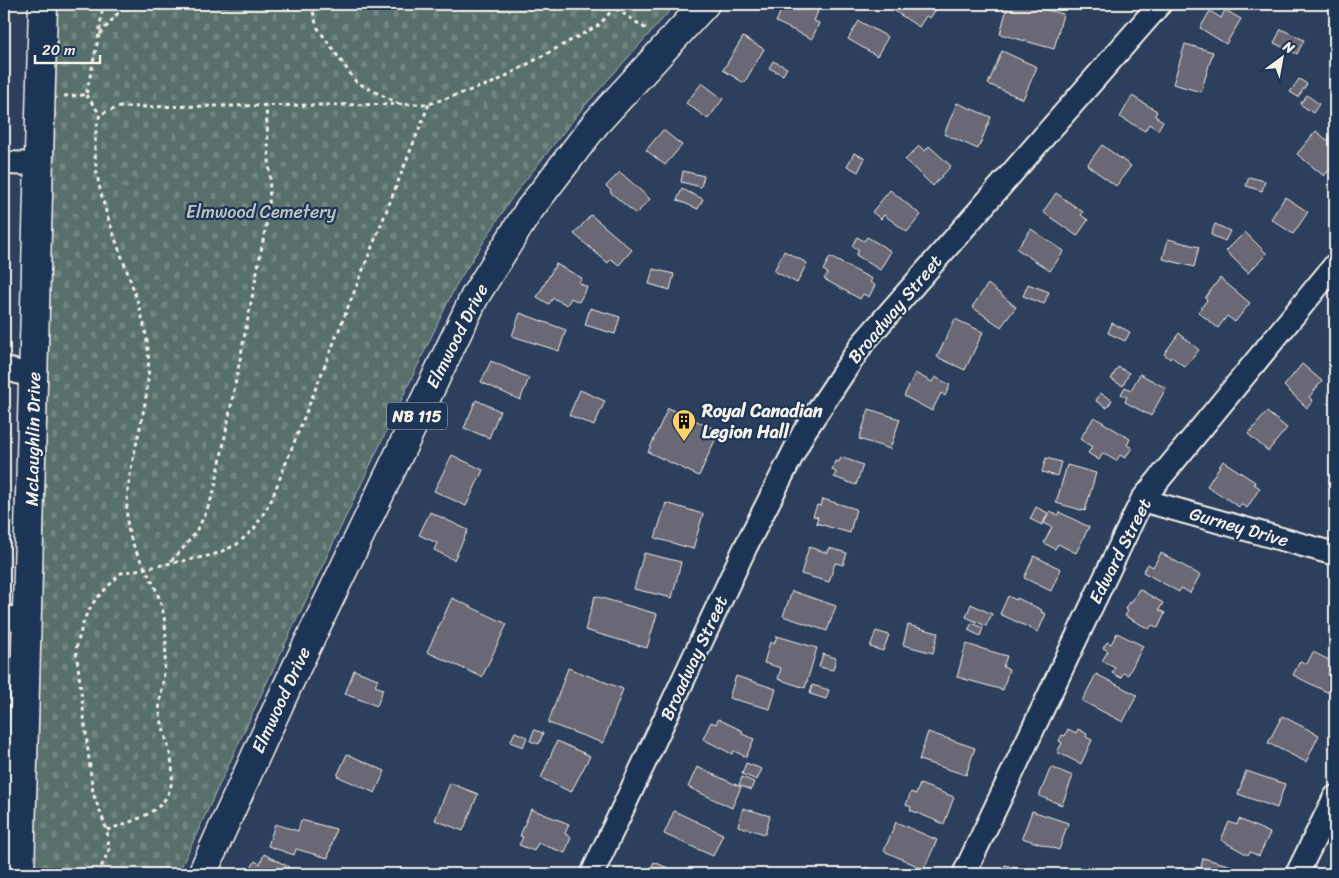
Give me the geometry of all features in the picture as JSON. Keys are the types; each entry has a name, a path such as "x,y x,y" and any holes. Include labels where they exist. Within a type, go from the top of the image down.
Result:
{"main road":[{"name":"McLaughlin Drive","path":"20,874 16,620 34,377 43,4"},
{"name":"Elmwood Drive","path":"202,874 287,687 475,296 530,210 596,124 705,4"}],"street":[{"name":"Broadway Street","path":"592,874 746,546 804,432 863,343 1160,4"},
{"path":"4,163 39,164"},
{"name":"Edward Street","path":"964,874 1142,500 1335,265"},
{"path":"4,368 34,377"},
{"name":"Gurney Drive","path":"1142,500 1335,554"},
{"path":"1296,874 1335,797"}],"path":[{"path":"100,114 86,95 99,35 103,4"},
{"path":"99,35 126,4"},
{"path":"311,4 317,27 356,82 400,104"},
{"path":"609,4 668,44"},
{"path":"100,114 120,107 429,104 495,82 599,26 614,8"},
{"path":"41,97 86,95"},
{"path":"98,874 109,850 107,830 93,793 76,649 84,619 94,600 121,573 212,555 236,545 254,529 270,503 429,104"},
{"path":"171,562 193,538 208,510 215,488 270,210 266,106"},
{"path":"100,114 95,129 95,164 99,190 132,282 146,334 150,363 149,388 129,482 127,520 131,544 159,597 165,624 166,645 159,712 173,768 172,782 166,797 156,808 143,816 107,830"}],"green space":[{"name":"Elmwood Cemetery","path":"58,4 676,4 581,110 513,196 456,285 178,874 35,874"}],"building":[{"path":"777,4 805,4 818,11 814,21 819,23 812,39 776,22 780,13 774,10"},
{"path":"841,4 852,4 850,8"},
{"path":"893,4 940,4 930,18 926,16 919,27 890,8"},
{"path":"1008,4 1025,4 1063,14 1054,49 1000,34"},
{"path":"1225,10 1241,19 1226,44 1200,28 1210,11 1221,18"},
{"path":"859,21 888,37 877,56 848,39"},
{"path":"1281,29 1304,40 1297,54 1274,43"},
{"path":"743,37 764,49 744,83 723,70"},
{"path":"1185,44 1213,52 1201,92 1173,84"},
{"path":"1002,51 1037,67 1023,99 988,84"},
{"path":"773,61 787,68 783,75 769,68"},
{"path":"1299,79 1307,84 1298,97 1290,92"},
{"path":"702,83 723,99 708,119 686,103"},
{"path":"1307,95 1319,104 1313,113 1300,104"},
{"path":"1132,96 1157,111 1155,116 1163,121 1158,130 1149,124 1145,131 1120,117"},
{"path":"957,103 991,117 978,149 944,134"},
{"path":"663,130 682,145 665,165 646,150"},
{"path":"1316,131 1327,140 1335,131 1334,174 1329,170 1324,176 1297,154"},
{"path":"1102,145 1131,166 1116,186 1087,165"},
{"path":"919,146 925,151 929,146 951,166 933,186 905,160"},
{"path":"854,153 865,158 858,172 847,166"},
{"path":"683,171 704,176 701,187 681,182"},
{"path":"620,172 650,199 636,214 610,192 606,186"},
{"path":"1249,177 1265,181 1262,191 1246,186"},
{"path":"682,189 703,199 698,209 677,200"},
{"path":"890,190 921,215 907,232 884,215 881,219 872,212"},
{"path":"1056,193 1083,212 1081,215 1088,220 1077,236 1043,212"},
{"path":"1285,197 1308,212 1293,234 1271,219"},
{"path":"591,215 632,250 619,265 611,259 608,263 574,234"},
{"path":"1215,224 1230,231 1225,241 1211,235"},
{"path":"1031,229 1064,251 1050,271 1017,249"},
{"path":"1245,232 1267,254 1248,273 1226,251"},
{"path":"857,237 864,241 867,237 891,251 880,270 856,255 859,250 852,246"},
{"path":"1168,239 1199,247 1194,267 1163,259"},
{"path":"784,251 807,263 797,283 774,271"},
{"path":"830,257 872,279 870,282 875,285 869,297 863,294 860,299 824,279 828,273 823,270"},
{"path":"556,264 582,278 579,283 587,287 579,302 571,298 567,305 553,298 549,304 537,297"},
{"path":"653,269 674,274 670,290 649,284"},
{"path":"1220,278 1250,303 1235,322 1227,316 1218,328 1198,312 1207,300 1205,298"},
{"path":"988,284 1016,307 1001,327 972,307"},
{"path":"1028,284 1049,292 1044,304 1023,296"},
{"path":"590,308 620,317 615,334 585,325"},
{"path":"520,313 566,330 559,351 512,336"},
{"path":"955,319 983,332 965,370 937,357"},
{"path":"1335,322 1335,341 1330,336 1334,332 1330,328"},
{"path":"1112,323 1130,332 1125,341 1108,333"},
{"path":"1179,333 1199,350 1185,367 1172,357 1170,359 1164,354"},
{"path":"491,361 529,378 520,400 481,382"},
{"path":"1302,364 1322,381 1309,397 1313,401 1307,408 1284,386"},
{"path":"1118,367 1129,373 1123,386 1111,379"},
{"path":"915,373 932,382 935,377 950,385 945,396 941,393 932,411 904,396"},
{"path":"1140,374 1166,388 1151,416 1125,402 1127,397 1121,394 1125,387 1131,390"},
{"path":"580,390 605,401 594,426 569,415"},
{"path":"1100,393 1112,400 1107,408 1096,401"},
{"path":"476,400 500,411 489,438 464,428"},
{"name":"Royal Canadian Legion Hall","path":"668,408 719,431 699,476 648,452"},
{"path":"869,409 900,419 890,449 859,439"},
{"path":"1267,412 1287,428 1268,451 1248,434"},
{"path":"1094,417 1130,439 1127,445 1132,448 1125,458 1120,455 1116,461 1103,453 1099,460 1088,453 1092,447 1080,439"},
{"path":"452,455 483,470 466,506 434,491"},
{"path":"841,457 863,465 856,485 834,477 836,472 832,470 835,461 839,462"},
{"path":"1046,458 1061,462 1057,476 1042,472"},
{"path":"1223,461 1255,482 1254,484 1260,488 1247,508 1241,504 1239,507 1207,486"},
{"path":"1067,465 1096,473 1085,511 1056,503"},
{"path":"823,499 856,509 850,533 816,523 818,517 813,516 817,505 821,506"},
{"path":"666,503 703,514 693,549 655,538"},
{"path":"1036,507 1048,513 1042,525 1030,519"},
{"path":"1050,511 1058,515 1059,512 1089,527 1076,553 1058,544 1055,549 1044,543 1052,527 1044,523"},
{"path":"430,512 468,530 454,560 434,550 437,543 419,535"},
{"path":"809,547 828,553 829,548 847,553 843,565 835,563 829,582 801,574"},
{"path":"644,553 681,562 672,598 634,589"},
{"path":"1161,553 1200,575 1190,593 1181,588 1179,592 1143,572 1148,564 1153,567"},
{"path":"1034,556 1061,569 1051,591 1024,578"},
{"path":"1139,589 1163,603 1159,610 1165,613 1158,628 1152,625 1149,629 1125,616 1128,611 1125,609"},
{"path":"792,591 836,606 827,631 783,616"},
{"path":"595,596 657,614 647,648 585,630"},
{"path":"1008,596 1016,600 1017,598 1042,610 1041,612 1046,614 1038,632 1000,614"},
{"path":"452,598 507,624 482,677 427,652"},
{"path":"971,604 992,614 986,626 966,617"},
{"path":"1335,611 1335,627 1331,625"},
{"path":"972,623 983,628 980,636 968,630"},
{"path":"908,625 938,633 933,653 903,645"},
{"path":"876,631 889,635 883,651 870,647"},
{"path":"1117,633 1143,646 1128,675 1123,673 1121,678 1112,673 1115,668 1102,661 1108,651 1103,648 1107,642 1111,644"},
{"path":"777,636 817,648 805,688 778,679 781,668 764,663 770,642 774,644"},
{"path":"966,644 1007,656 1003,667 1009,669 1003,690 957,677"},
{"path":"1313,652 1335,663 1335,696 1293,675 1300,661 1307,664"},
{"path":"823,654 836,658 833,670 819,667"},
{"path":"568,668 623,689 603,743 548,723"},
{"path":"354,670 378,679 375,686 383,689 377,706 345,694"},
{"path":"1096,674 1137,695 1123,722 1082,701"},
{"path":"736,676 776,689 770,709 729,698"},
{"path":"812,685 829,690 826,699 810,694"},
{"path":"1282,716 1319,735 1306,762 1268,743"},
{"path":"718,719 743,731 742,734 754,739 746,757 734,751 732,754 703,739 711,722 716,724"},
{"path":"1068,729 1076,733 1078,729 1087,734 1086,737 1092,740 1081,764 1057,752 1062,743 1059,741 1062,735 1065,736"},
{"path":"534,730 543,733 539,744 530,741"},
{"path":"515,732 527,737 523,747 510,742"},
{"path":"928,732 975,748 966,775 919,760"},
{"path":"557,741 590,756 571,792 541,778"},
{"path":"347,754 385,771 375,793 337,776"},
{"path":"746,763 762,769 757,780 742,774"},
{"path":"697,767 741,787 732,808 688,787"},
{"path":"1051,767 1073,776 1062,805 1039,796"},
{"path":"1246,771 1285,784 1277,808 1238,794"},
{"path":"742,777 754,782 751,790 739,785"},
{"path":"450,783 478,794 463,831 435,820"},
{"path":"920,784 954,797 944,824 910,810 911,807 906,805 911,792 916,794"},
{"path":"743,808 770,816 765,834 738,826"},
{"path":"531,809 569,824 565,834 571,837 565,853 538,843 534,851 519,845 523,837 520,836"},
{"path":"674,811 723,834 713,856 664,834"},
{"path":"1032,811 1068,823 1059,850 1022,838"},
{"path":"1239,819 1270,833 1259,856 1250,852 1248,855 1221,840 1229,822 1237,825"},
{"path":"301,820 336,829 328,858 296,849 294,855 268,846 275,824 298,831"},
{"path":"896,822 937,840 924,869 884,851"},
{"path":"264,854 300,874 248,874 255,861 260,864"},
{"path":"1203,858 1243,869 1241,874 1193,874 1195,867 1201,868"},
{"path":"654,862 682,874 648,874"},
{"path":"1005,865 1038,874 1002,874"},
{"path":"866,867 875,871 884,874 862,874"},
{"path":"511,870 518,872 524,874 509,874"}],"place":[{"name":"Royal Canadian Legion Hall","path":"684,442"}]}
